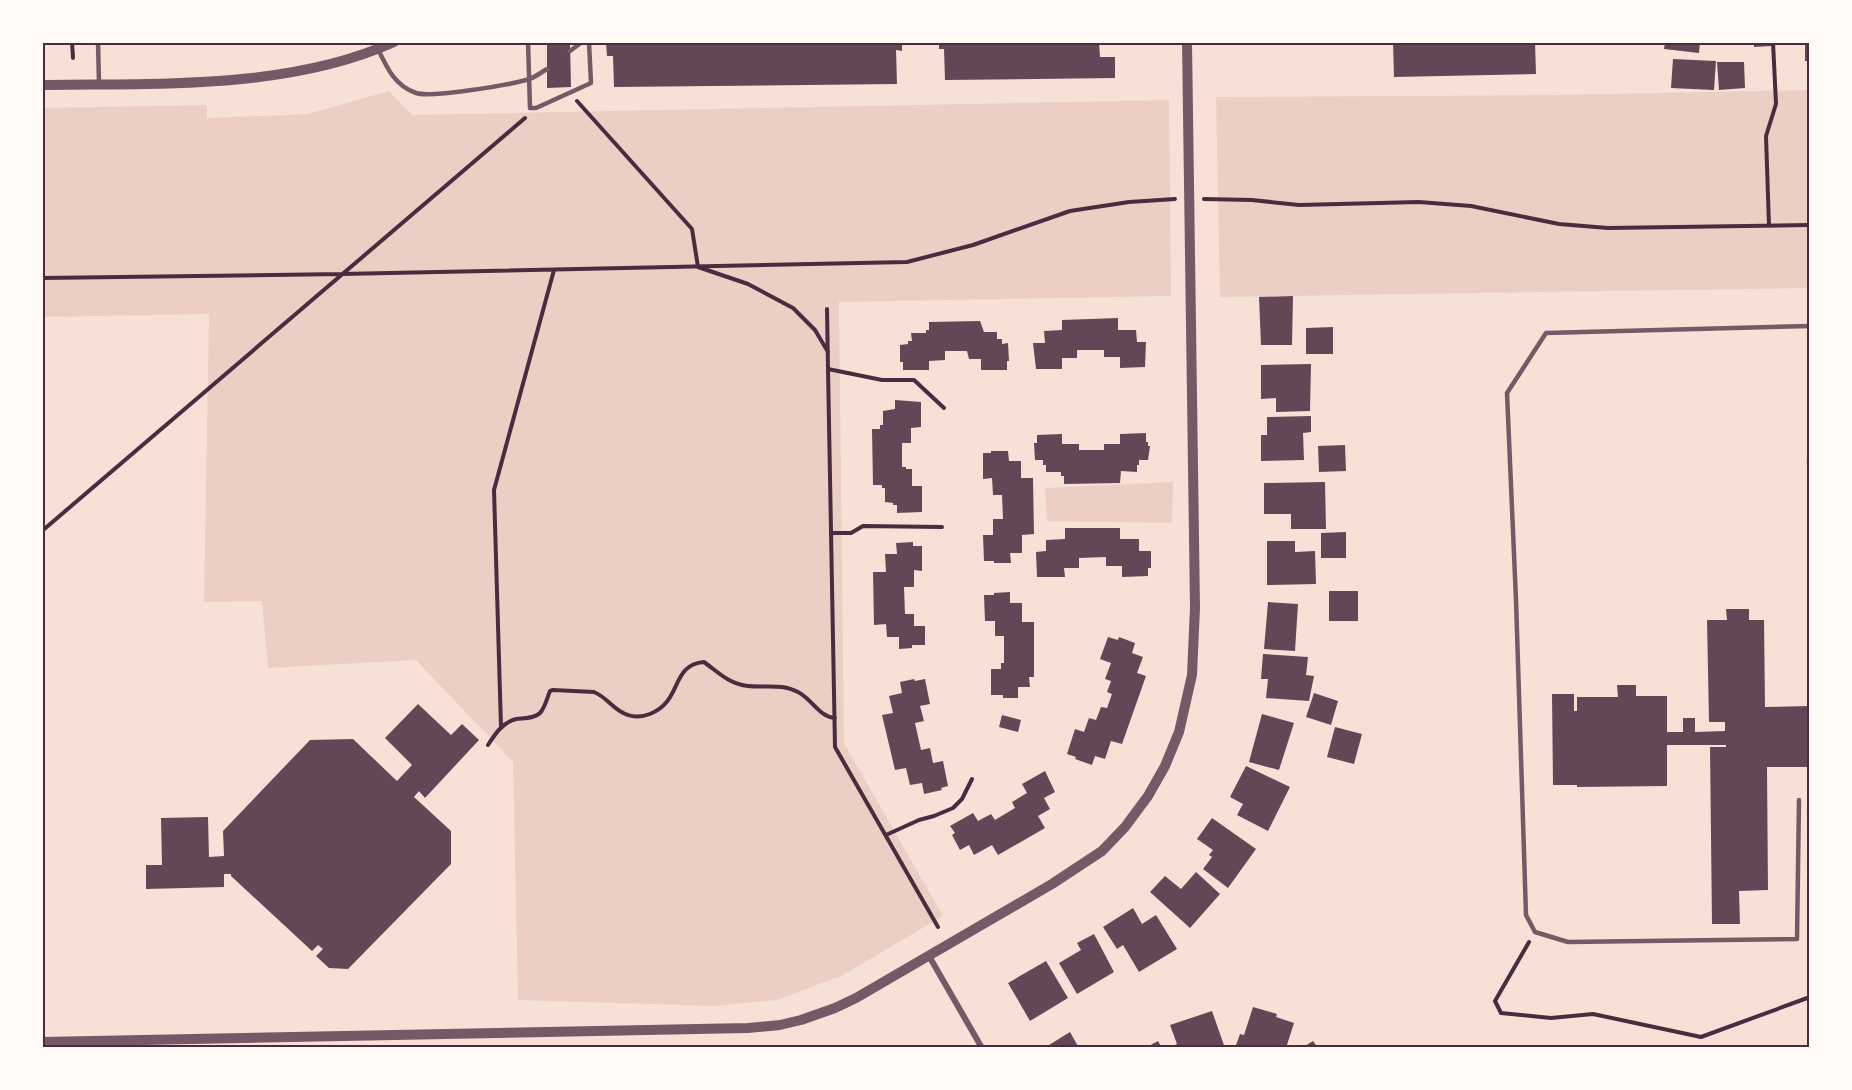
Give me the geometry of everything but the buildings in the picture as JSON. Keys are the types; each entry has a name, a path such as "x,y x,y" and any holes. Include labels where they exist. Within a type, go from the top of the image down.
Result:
{"street":[{"path":"42,85 208,82 249,78 331,63 394,42"},
{"path":"42,1042 765,1027 801,1020 856,998 1102,851 1125,827 1148,796 1165,766 1179,732 1192,675 1195,608 1187,42"},
{"path":"928,956 982,1048"}],"lane":[{"path":"98,42 99,84"},
{"path":"528,42 530,108 536,108 591,83 589,42"},
{"path":"570,51 582,42"},
{"path":"378,49 393,78 417,94 440,94 529,80 546,69"},
{"path":"1799,800 1797,939 1568,942 1535,932 1526,915 1507,393 1546,333 1810,326"},
{"path":"1809,463 1810,435"}],"path":[{"path":"72,42 73,58"},
{"path":"1769,226 1766,136 1776,104 1773,42"},
{"path":"569,93 692,229 698,267"},
{"path":"42,531 536,108"},
{"path":"42,278 907,262 973,246 1070,211 1168,199"},
{"path":"1213,199 1299,205 1419,202 1471,206 1559,224 1608,228 1810,225"},
{"path":"698,267 748,284 793,308 815,330 828,352"},
{"path":"501,727 494,490 554,270"},
{"path":"827,309 836,749 939,927"},
{"path":"828,369 882,380 914,380 944,408"},
{"path":"831,533 851,533 863,526 942,527"},
{"path":"488,745 501,727 511,721 539,714 550,691 553,690 594,692 600,694 618,711 642,717 668,703 685,669 704,662 730,681 747,686 781,686 798,692 825,716 835,718"},
{"path":"886,835 953,808 962,799 972,779"},
{"path":"1535,932 1495,1001 1501,1013 1551,1018 1593,1014 1701,1037 1810,997"}],"shaded area":[{"path":"1810,90 1810,288 1220,297 1216,97 1559,95"},
{"path":"389,91 412,115 1169,100 1171,296 839,302 844,743 943,916 843,975 777,1000 714,1006 518,1000 513,762 416,660 268,668 262,601 204,602 209,314 42,317 42,108 207,105 207,118 308,114"},
{"path":"1173,482 1172,523 1047,521 1045,488"}]}
